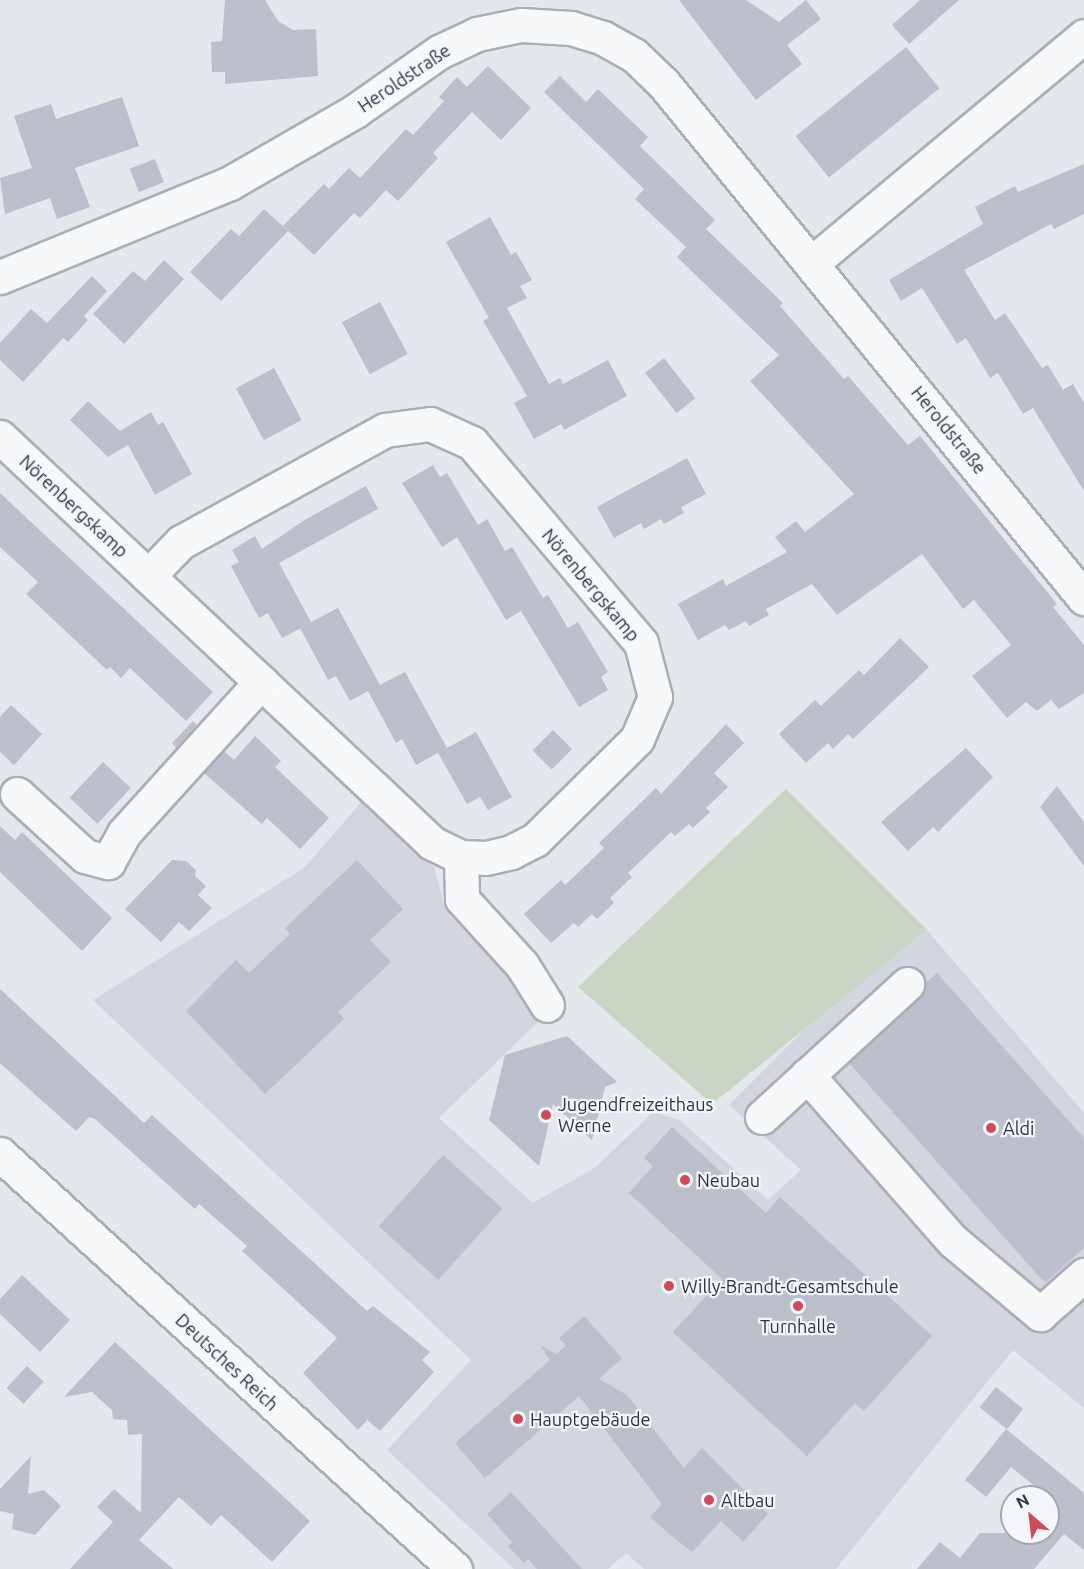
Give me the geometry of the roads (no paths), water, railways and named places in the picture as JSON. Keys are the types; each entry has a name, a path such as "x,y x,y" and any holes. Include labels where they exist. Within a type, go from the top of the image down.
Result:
{"street":[{"name":"Heroldstraße","path":"0,277 230,183 355,111 439,52 477,34 521,25 571,28 603,38 634,55 664,84 813,262 1084,598"},
{"path":"813,262 1084,36"},
{"name":"Nörenbergskamp","path":"0,436 148,576 432,843 460,856 486,858 511,852 535,840 637,739 655,697 640,643 472,443 430,423 386,430 181,542 148,576"},
{"path":"17,794 85,856 108,862 124,833 261,682"},
{"path":"460,856 462,898 522,965 547,1005"},
{"path":"762,1118 907,984"},
{"path":"807,1075 953,1241 1040,1314 1084,1275"},
{"name":"Deutsches Reich","path":"0,1154 455,1569"}],"place":[{"name":"Jugendfreizeithaus Werne","path":"546,1115"},
{"name":"Aldi","path":"991,1128"},
{"name":"Neubau","path":"685,1180"},
{"name":"Willy-Brandt-Gesamtschule","path":"669,1286"},
{"name":"Turnhalle","path":"798,1306"},
{"name":"Hauptgebäude","path":"518,1419"},
{"name":"Altbau","path":"709,1500"}]}
